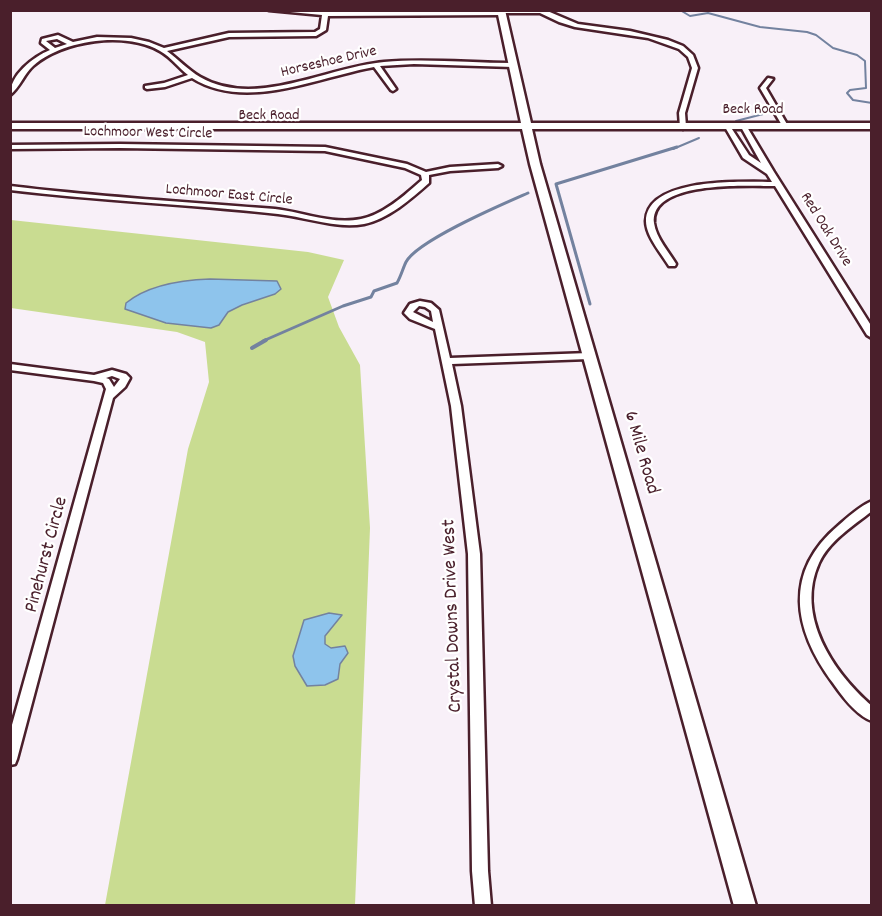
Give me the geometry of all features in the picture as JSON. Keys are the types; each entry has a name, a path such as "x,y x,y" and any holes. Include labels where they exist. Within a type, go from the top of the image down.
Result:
{"main road":[{"name":"6 Mile Road","path":"501,12 535,164 745,906"},
{"name":"Beck Road","path":"10,126 872,126"},
{"name":"Beck Road","path":"10,132 383,131 527,127"}],"street":[{"path":"271,10 540,11 578,26 661,39 688,53 694,60 695,68 682,113 683,127"},
{"path":"163,50 230,35 311,34 322,30 325,12"},
{"name":"Horseshoe Drive","path":"55,50 43,42 44,40 58,37 72,44"},
{"name":"Horseshoe Drive","path":"10,93 33,62 55,50 72,44 110,39 136,40 163,50 192,76 220,86 268,89 304,84 376,65 512,63"},
{"path":"376,65 393,89"},
{"path":"147,87 165,85 192,76"},
{"path":"770,80 764,88 785,126"},
{"name":"Red Oak Drive","path":"728,127 746,156 770,172"},
{"name":"Red Oak Drive","path":"744,127 872,335"},
{"name":"Lochmoor West Circle","path":"10,147 325,149 419,169 425,174"},
{"path":"425,174 450,169 498,166"},
{"name":"Lochmoor East Circle","path":"10,188 195,207 281,213 351,223 376,216 402,199 426,181 425,174"},
{"path":"672,264 650,226 651,211 660,200 674,192 698,187 777,184"},
{"name":"Crystal Downs Drive West","path":"438,327 447,361 464,456 474,554 480,871 483,906"},
{"path":"447,361 589,356"},
{"name":"Pinehurst Circle","path":"10,367 94,378 116,373 125,378 122,385 111,396 10,759"},
{"path":"94,378 108,384 111,396"},
{"path":"872,505 821,550 810,570 806,602 810,626 825,662 850,695 872,715"}],"green space":[{"path":"11,220 308,252 344,260 328,297 339,327 360,365 370,528 355,905 105,905 188,449 209,382 205,342 177,332 11,308"}],"water":[{"path":"210,279 277,281 281,289 275,294 228,312 219,325 211,328 166,323 125,309 126,303 155,288 177,282"},
{"path":"329,613 342,615 325,636 325,644 331,648 345,646 348,653 340,664 338,679 325,685 307,686 295,666 293,656 304,620"}],"waterway":[{"path":"680,10 690,16 708,13 760,27 816,35 833,48 857,55 865,61 866,88 850,90 847,93 853,100 872,103"},
{"path":"736,121 771,112"},
{"path":"673,149 699,138"},
{"path":"590,304 556,184 677,147"},
{"path":"263,341 343,306 371,297 374,291 397,283 406,262 427,243 462,223 528,193"},
{"path":"252,348 266,340"}]}
